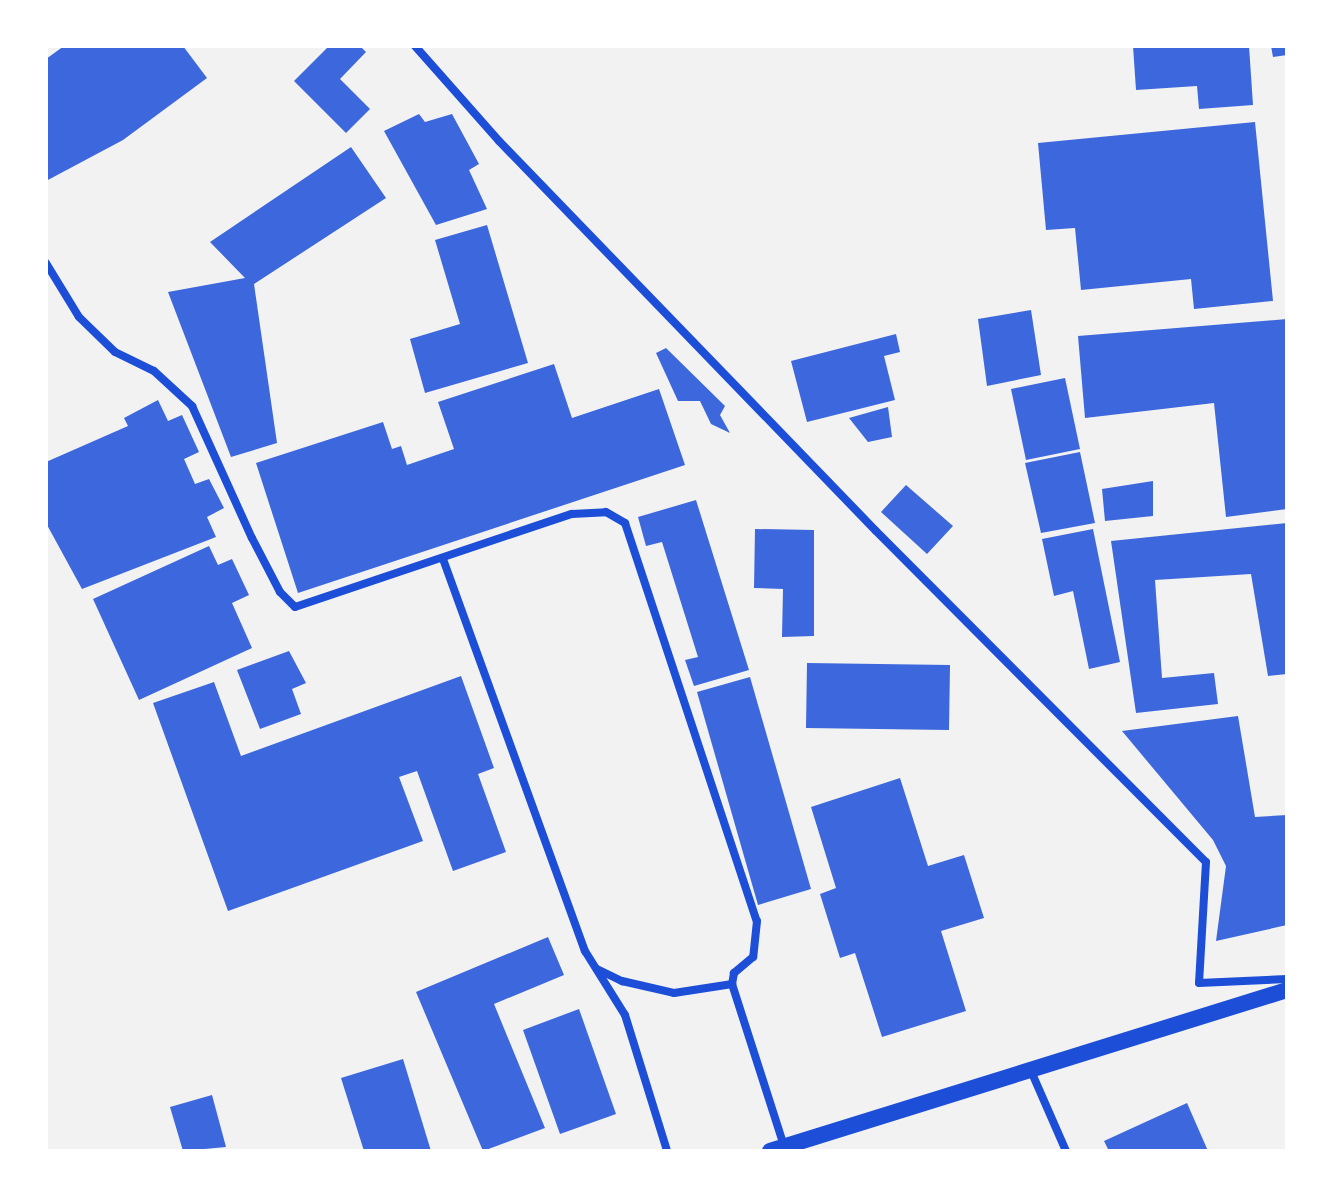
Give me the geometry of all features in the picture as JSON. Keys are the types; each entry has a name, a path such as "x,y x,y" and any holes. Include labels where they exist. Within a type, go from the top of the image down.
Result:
{"main road":[{"path":"777,1149 1287,990"}],"street":[{"path":"415,46 499,141 865,520 1206,862 1199,983 1287,979"},
{"path":"46,263 79,317 115,352 154,371 192,406 266,565 280,592 295,607 572,514 606,512 625,523 757,921 753,957 734,973 732,984 777,1149"},
{"path":"443,559 579,936 625,1015 667,1151"},
{"path":"596,969 622,981 674,993 732,984"},
{"path":"1031,1071 1066,1151"}],"building":[{"path":"64,46 183,46 207,78 123,140 46,181 46,59"},
{"path":"329,46 360,46 366,52 340,79 370,109 346,133 294,81"},
{"path":"1133,46 1249,46 1253,105 1199,109 1197,86 1136,90"},
{"path":"1271,46 1287,46 1287,55 1273,57"},
{"path":"419,114 425,122 452,114 479,164 469,170 487,209 436,225 384,131"},
{"path":"1255,122 1273,301 1194,309 1191,279 1081,290 1075,228 1046,230 1038,143"},
{"path":"351,147 386,198 254,284 277,443 231,457 168,292 245,278 210,242"},
{"path":"487,225 528,363 425,393 410,339 460,324 435,240"},
{"path":"1031,310 1041,375 987,386 978,319"},
{"path":"1287,319 1287,509 1226,517 1214,403 1085,418 1078,336"},
{"path":"896,334 900,352 884,356 895,400 807,422 791,361"},
{"path":"666,348 725,406 720,415 730,433 711,424 700,401 678,401 656,353"},
{"path":"554,364 572,418 659,389 685,465 298,593 256,463 383,422 392,449 401,446 407,465 454,449 438,402"},
{"path":"1065,378 1080,449 1026,460 1011,389"},
{"path":"158,400 168,421 182,415 199,452 184,459 195,484 209,479 224,508 207,517 216,537 82,589 46,523 46,462 128,426 124,418"},
{"path":"888,407 892,437 868,442 849,418"},
{"path":"1080,452 1095,523 1041,533 1025,463"},
{"path":"1153,481 1153,516 1105,521 1102,489"},
{"path":"906,485 953,526 927,554 881,512"},
{"path":"696,500 749,670 694,686 685,660 698,657 662,542 646,546 638,517"},
{"path":"1287,523 1287,674 1268,676 1251,574 1155,580 1162,678 1214,673 1218,704 1136,713 1111,541"},
{"path":"755,529 814,530 814,636 782,637 783,589 754,588"},
{"path":"1093,529 1120,662 1089,669 1073,591 1054,596 1042,539"},
{"path":"209,546 218,565 232,559 249,595 232,603 252,648 139,700 93,599"},
{"path":"289,651 306,683 292,689 301,714 260,729 237,670"},
{"path":"807,663 950,665 949,730 806,728"},
{"path":"461,676 494,768 478,774 506,852 453,871 417,771 399,777 423,841 228,911 153,703 214,682 241,756"},
{"path":"750,677 811,889 758,905 697,692"},
{"path":"1238,716 1255,817 1287,815 1287,925 1216,941 1226,866 1213,840 1122,731"},
{"path":"900,778 928,866 964,855 984,918 941,931 966,1011 882,1037 855,953 840,958 820,894 836,888 811,807"},
{"path":"548,937 564,975 494,1004 545,1128 483,1151 416,992"},
{"path":"579,1009 616,1114 560,1134 523,1030"},
{"path":"403,1059 431,1151 364,1151 341,1078"},
{"path":"212,1095 226,1147 183,1151 170,1107"},
{"path":"1187,1103 1208,1151 1109,1151 1104,1141"}]}
